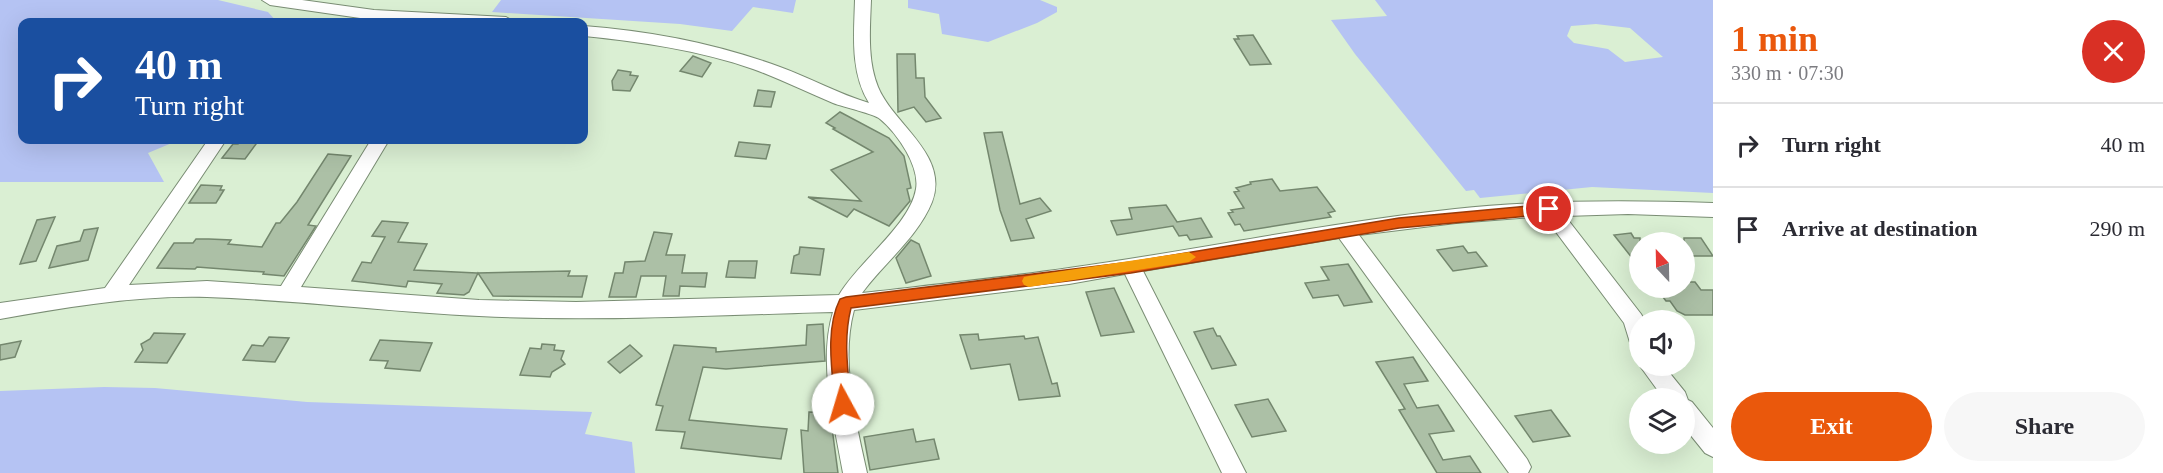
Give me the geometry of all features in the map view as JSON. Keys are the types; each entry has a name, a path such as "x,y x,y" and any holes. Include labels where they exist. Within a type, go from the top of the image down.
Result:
{"street":[{"path":"270,0 375,15 455,18"},
{"path":"855,473 845,423 839,364 840,322 853,287 915,216 925,196 924,172 917,152 886,113 869,85 861,46 863,0"},
{"path":"588,31 676,42 758,65 863,109 886,113"},
{"path":"112,294 214,144"},
{"path":"286,295 378,144"},
{"path":"0,311 112,294 157,290 207,290 479,308 576,310 846,303 1131,267 1344,230 1456,216 1549,209 1628,207 1713,210"},
{"path":"1549,209 1629,313"},
{"path":"1344,230 1519,467"},
{"path":"1131,267 1234,473"},
{"path":"1659,376 1668,388"},
{"path":"1695,423 1713,446"}],"shaded area":[{"path":"0,0 218,0 268,12 273,18 18,18 18,144 169,144 148,153 164,182 0,182"},
{"path":"501,0 796,0 793,13 753,7 732,31 680,24 492,12"},
{"path":"908,0 1040,0 1057,7 1057,12 1037,23 988,42 942,34 939,14 908,8"},
{"path":"1375,0 1713,0 1713,193 1592,187 1480,198 1474,190 1466,191 1355,54 1331,20 1387,16","holes":["1596,24 1630,28 1663,57 1625,62 1608,49 1574,43 1567,36 1571,26"]},
{"path":"104,387 155,388 307,402 592,412 585,434 632,442 635,473 0,473 0,391"}],"building":[{"path":"1253,35 1271,64 1250,65 1234,39 1239,39 1237,36"},
{"path":"897,54 915,54 916,78 924,78 925,97 941,118 926,122 914,107 898,112"},
{"path":"693,56 711,63 702,77 680,71"},
{"path":"618,70 631,72 630,75 638,76 630,91 613,90 612,81"},
{"path":"758,90 775,92 771,107 754,106"},
{"path":"840,112 889,138 904,156 911,188 907,189 910,201 889,226 854,209 847,217 808,197 861,201 831,170 873,152 826,123"},
{"path":"1002,132 1020,204 1040,198 1051,211 1026,219 1034,238 1011,241 1000,210 984,133"},
{"path":"739,142 770,145 766,159 735,156"},
{"path":"233,144 256,144 245,159 222,158"},
{"path":"328,154 351,156 308,225 316,226 284,276 263,274 264,272 197,267 195,269 157,268 174,243 193,243 196,239 231,240 228,244 262,247 276,223 280,223 297,202"},
{"path":"1272,179 1280,191 1317,187 1335,211 1328,213 1331,217 1244,231 1240,224 1235,225 1228,213 1233,212 1231,210 1244,208 1234,192 1239,191 1236,188 1251,184 1250,182"},
{"path":"201,185 222,186 220,190 224,190 216,203 189,203"},
{"path":"1166,205 1177,222 1201,218 1212,237 1190,240 1187,235 1179,236 1173,226 1117,235 1111,221 1132,219 1129,208"},
{"path":"55,217 36,261 20,264 37,220"},
{"path":"382,221 408,223 398,242 427,244 414,270 477,273 570,271 568,276 587,276 582,297 493,296 478,273 469,292 464,295 437,293 442,284 408,281 406,287 352,281 362,262 371,263 385,237 372,236"},
{"path":"98,228 88,260 49,268 57,246 80,241 84,230"},
{"path":"654,232 672,234 666,255 685,255 682,273 707,273 705,287 680,286 679,296 663,296 666,276 641,276 636,297 609,297 615,273 623,273 625,262 645,261"},
{"path":"1629,233 1629,254 1614,235"},
{"path":"1695,238 1701,238 1713,256 1695,256"},
{"path":"911,240 919,244 931,276 906,283 896,258"},
{"path":"1463,246 1468,253 1476,252 1487,266 1453,271 1437,250"},
{"path":"800,247 824,249 820,275 791,273 794,256 799,254"},
{"path":"729,261 757,261 755,278 726,277"},
{"path":"1348,264 1372,302 1344,306 1338,295 1313,298 1305,283 1329,280 1321,267"},
{"path":"1695,282 1701,290 1713,290 1713,315 1695,315 1695,310 1676,310 1670,301 1664,298 1695,298"},
{"path":"1114,288 1134,332 1101,336 1086,292"},
{"path":"823,324 825,361 726,369 703,367 689,420 787,429 781,459 681,448 685,432 656,430 663,406 656,405 674,345 716,348 716,352 806,345 807,325"},
{"path":"1213,328 1236,365 1212,369 1194,332"},
{"path":"154,333 185,334 167,363 135,362 143,350 141,344 150,339"},
{"path":"978,334 979,340 1038,337 1052,384 1057,383 1060,396 1019,400 1010,364 971,369 960,335"},
{"path":"269,337 289,338 275,362 243,360 252,345 263,346"},
{"path":"380,340 432,343 420,371 385,368 388,361 370,360"},
{"path":"21,341 15,357 0,360 0,345"},
{"path":"542,344 555,345 554,350 564,351 561,359 565,364 552,372 550,377 520,375 530,348 541,349"},
{"path":"630,345 642,356 620,373 608,362"},
{"path":"1413,357 1428,381 1404,384 1417,408 1438,405 1454,431 1429,434 1443,460 1470,456 1481,473 1437,473 1399,410 1405,409 1376,362"},
{"path":"1268,399 1286,431 1252,437 1235,405"},
{"path":"1551,410 1570,436 1533,442 1515,416"},
{"path":"809,412 830,413 838,473 804,473 801,430 808,431"},
{"path":"913,429 916,442 934,439 939,459 870,470 864,437"}],"slow traffic":[{"path":"1029,281 1189,257"}],"route":[{"path":"843,404 839,364 840,322 846,303 1131,267 1344,230 1456,216 1549,209"}]}
